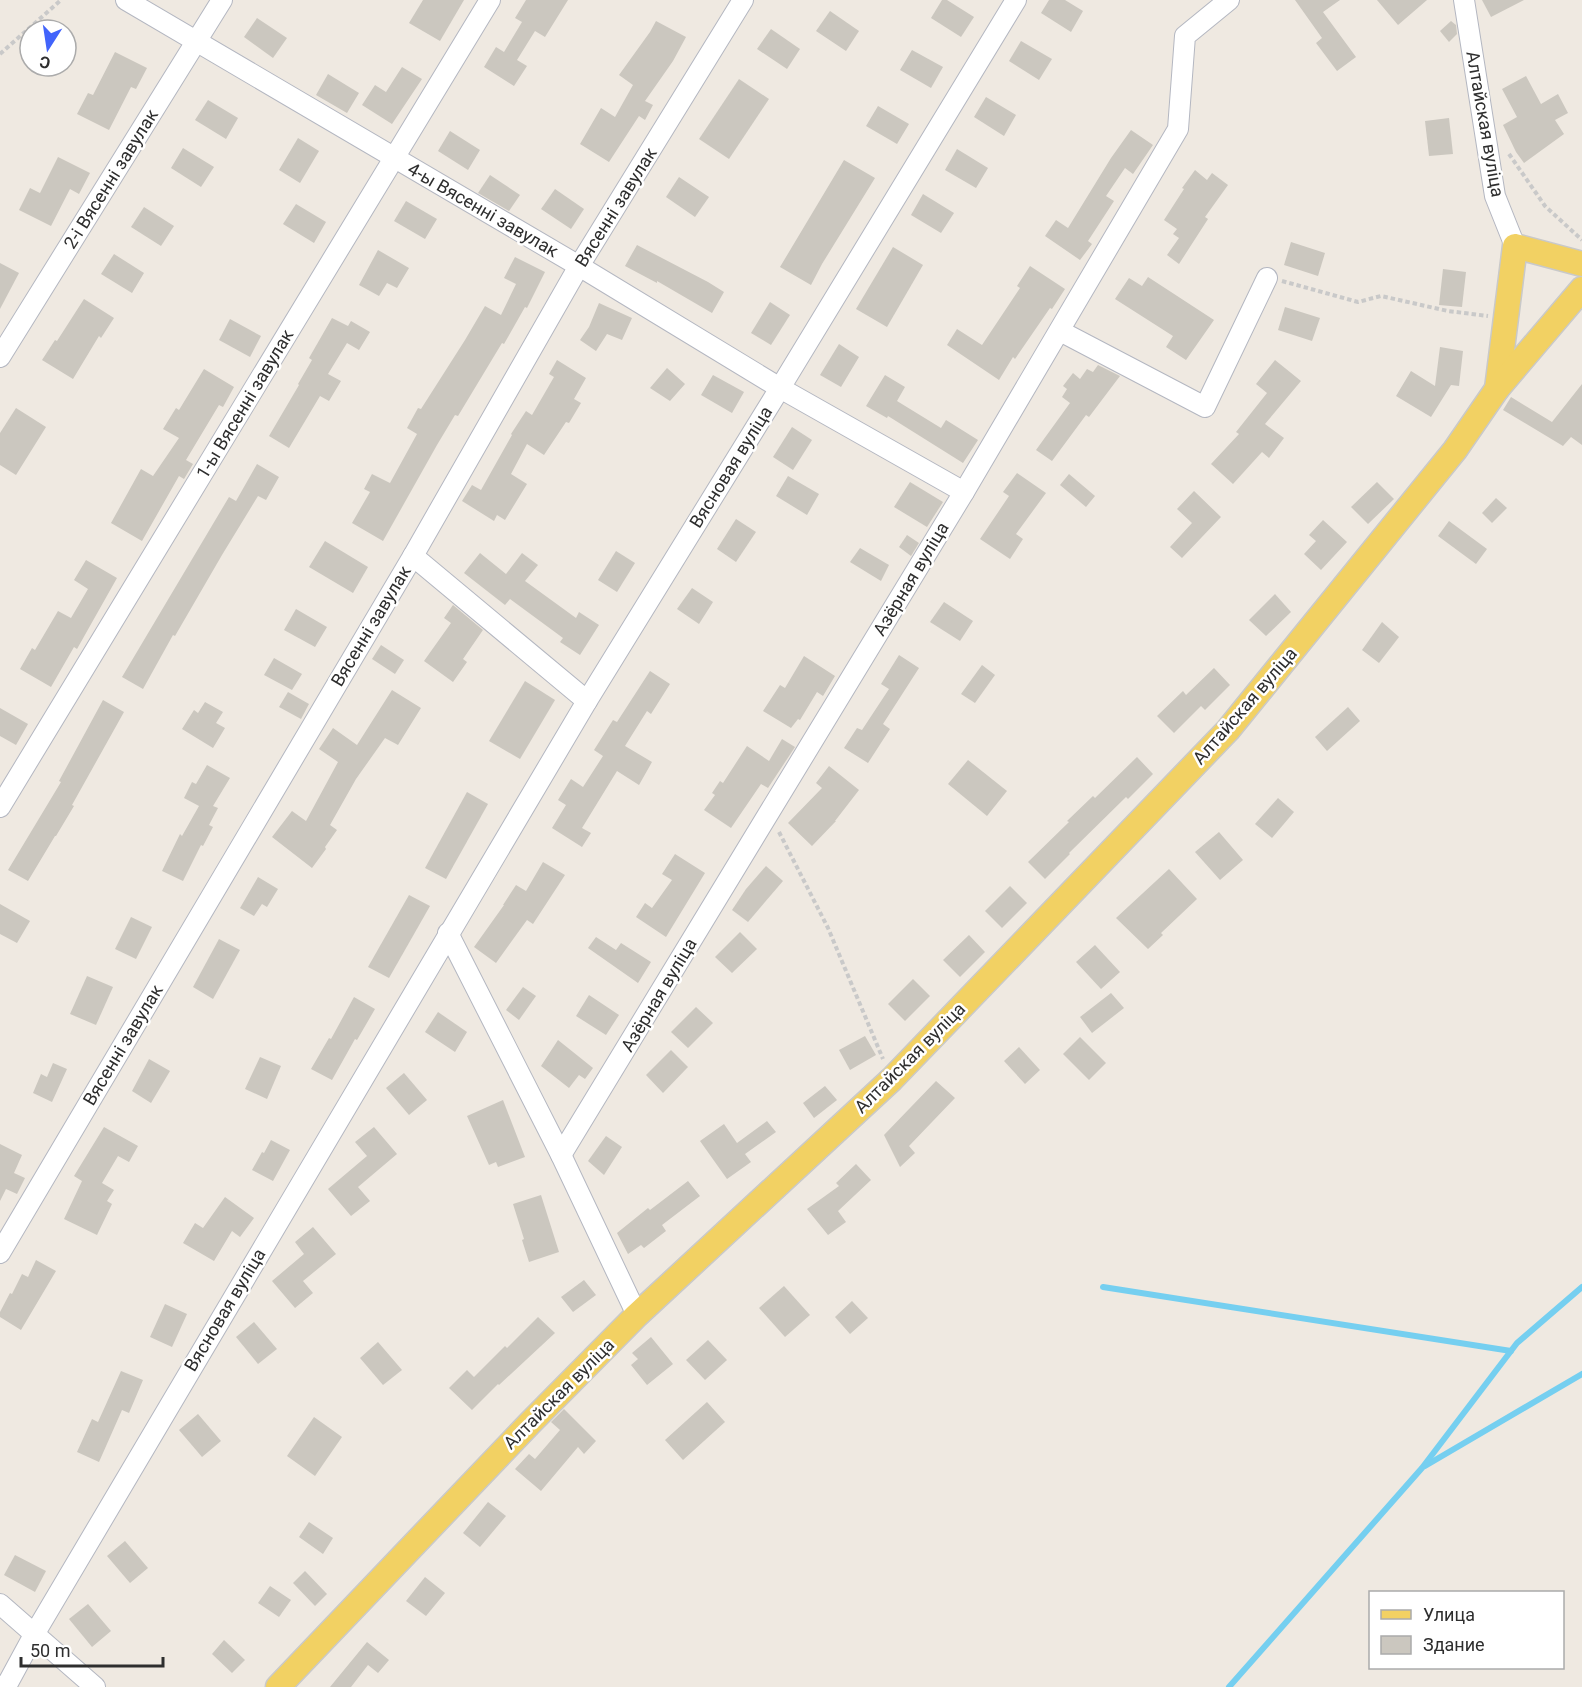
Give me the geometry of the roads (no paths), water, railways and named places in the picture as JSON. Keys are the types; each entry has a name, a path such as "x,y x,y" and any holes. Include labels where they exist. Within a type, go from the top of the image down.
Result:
{"main road":[{"path":"1515,246 1582,264"},
{"name":"Алтайская вуліца","path":"1497,389 1515,246"},
{"name":"Алтайская вуліца","path":"278,1687 530,1423 638,1316 892,1079 1228,730 1455,450 1497,389 1582,289"}],"street":[{"name":"4-ы Вясенні завулак","path":"126,0 579,266 780,388 964,492"},
{"name":"2-і Вясенні завулак","path":"0,357 222,0"},
{"name":"1-ы Вясенні завулак","path":"0,807 490,0"},
{"name":"Вясенні завулак","path":"0,1253 412,555 579,266 743,0"},
{"name":"Вясновая вуліца","path":"4,1687 587,701 1016,0"},
{"name":"Азёрная вуліца","path":"561,1155 964,492 1178,129 1185,36 1229,0"},
{"name":"Алтайская вуліца","path":"1464,0 1495,196 1515,246"},
{"path":"1060,331 1205,407 1267,279"},
{"path":"412,555 587,701"},
{"path":"448,933 561,1155 638,1316"},
{"path":"0,1604 95,1687"}],"waterway":[{"path":"1103,1287 1511,1351"},
{"path":"1229,1687 1422,1468 1517,1343 1582,1287"},
{"path":"1425,1466 1582,1374"}]}
